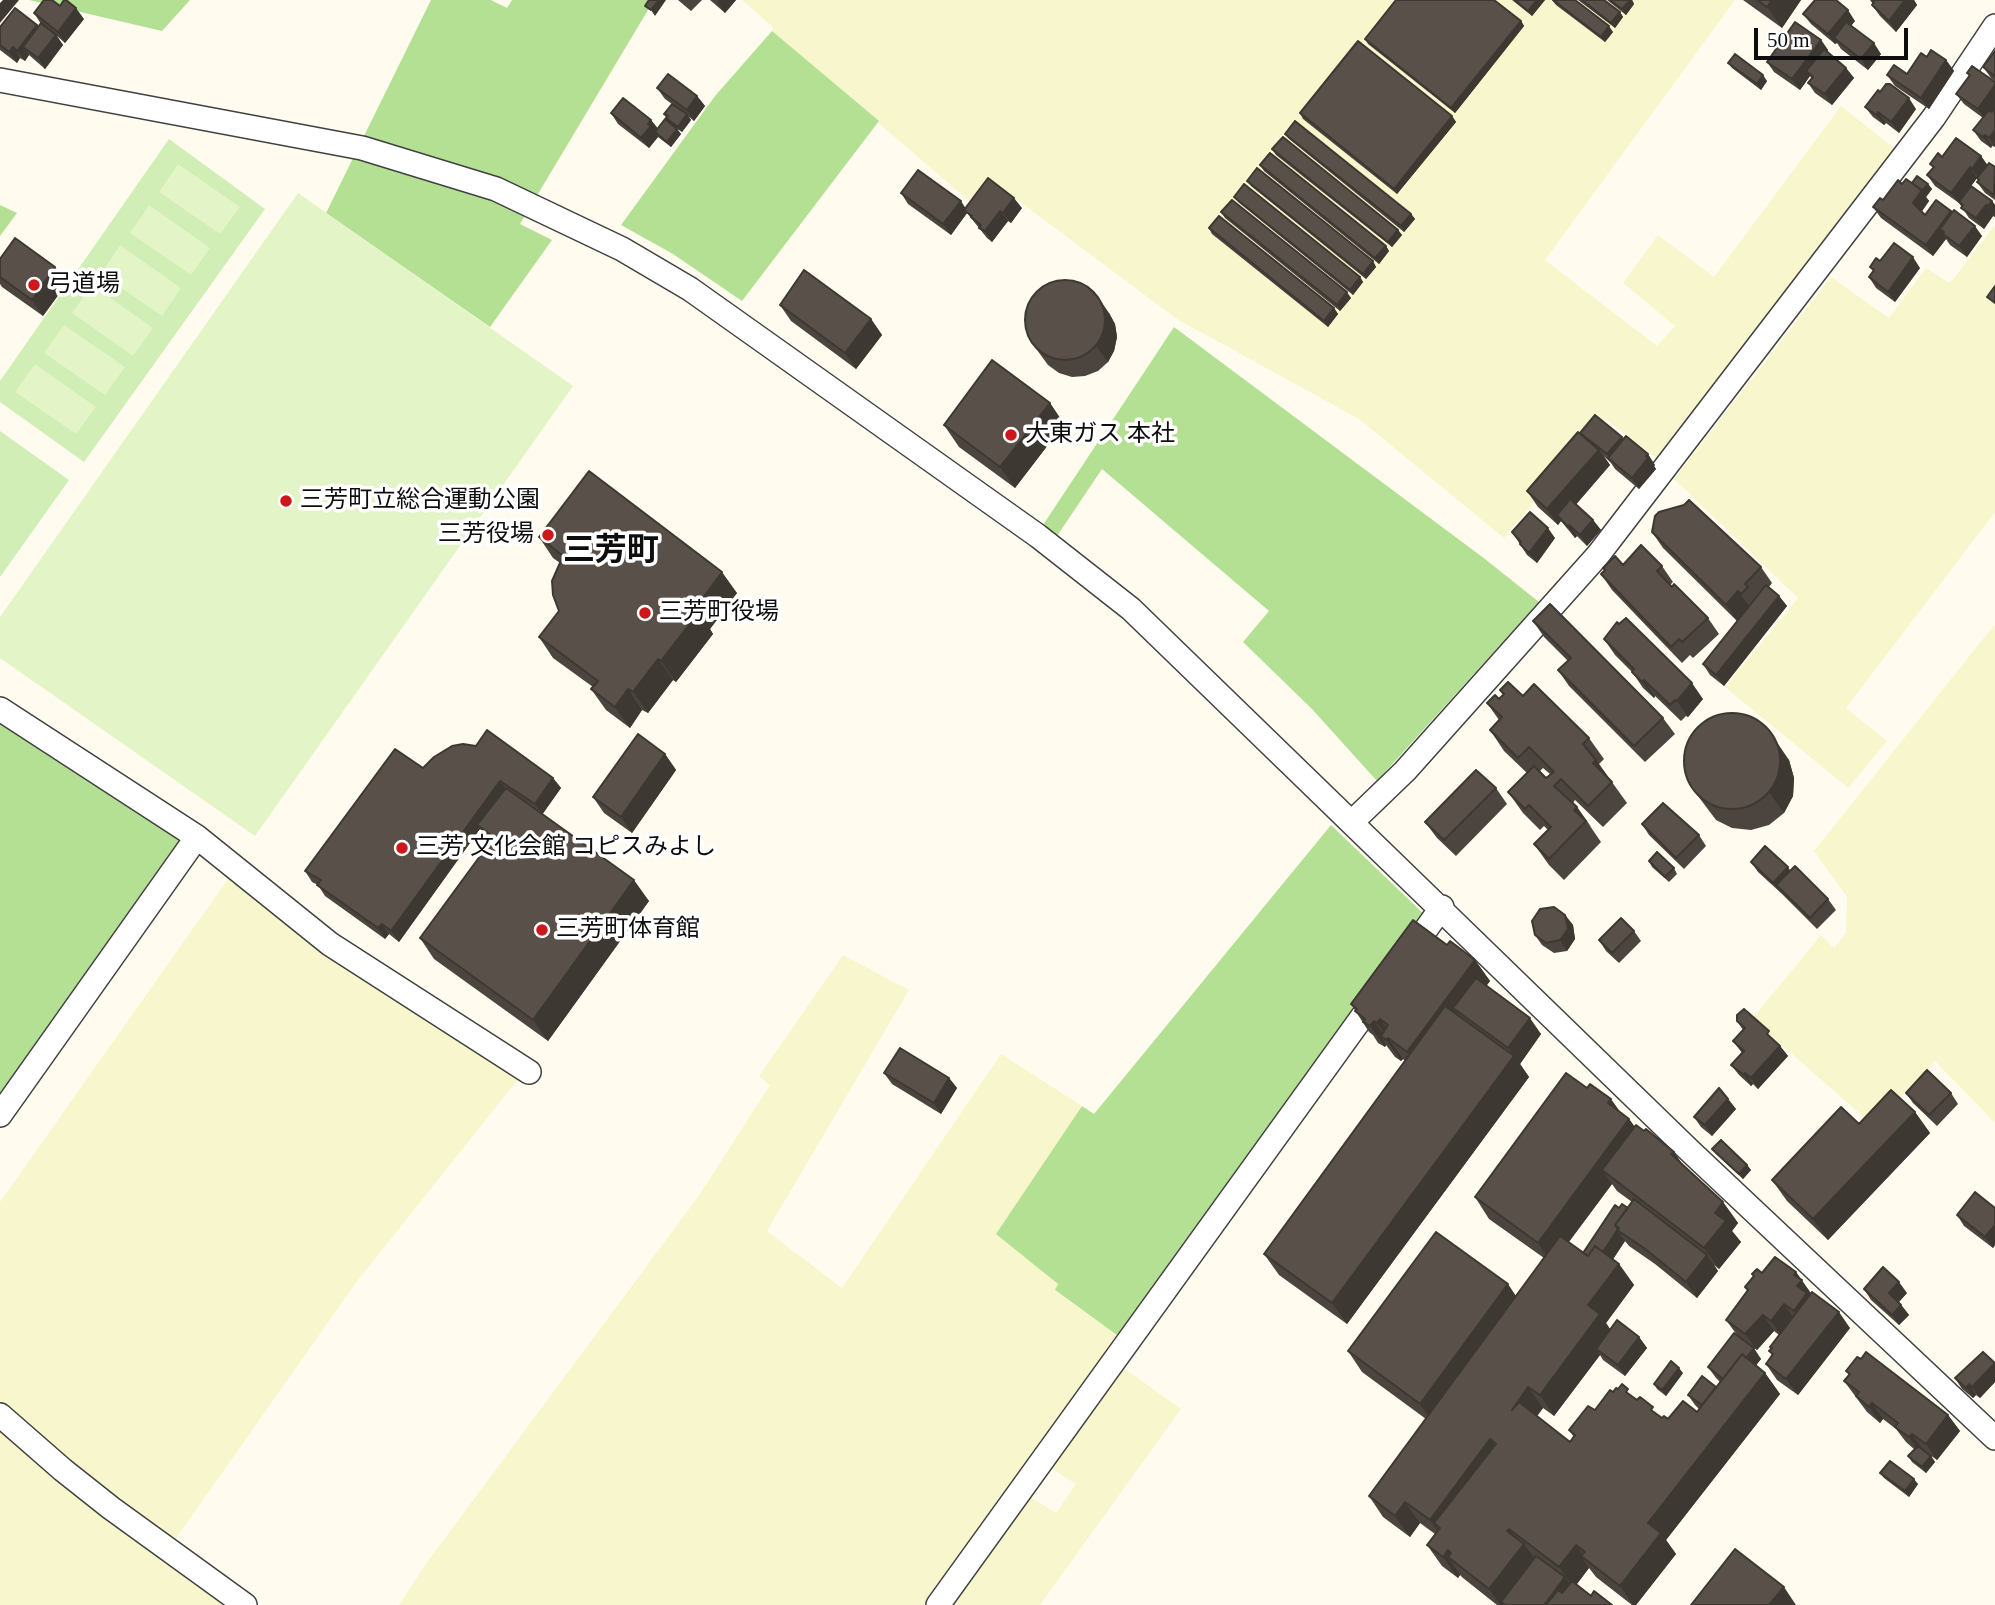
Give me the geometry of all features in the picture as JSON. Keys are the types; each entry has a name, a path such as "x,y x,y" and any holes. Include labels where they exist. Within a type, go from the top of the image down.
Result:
{"street":[{"path":"1352,822 1405,771 1598,555 1934,117 1995,26"},
{"path":"0,80 362,148 496,189 622,248 701,297 1038,536 1131,609 1442,907 1700,1160 1995,1438"},
{"path":"0,709 197,837 330,944 530,1072"},
{"path":"0,1115 197,837"},
{"path":"938,1605 1442,907"},
{"path":"0,1415 111,1508 245,1605"}],"shaded area":[{"path":"742,0 1735,0 1545,260 1657,346 1675,326 1623,283 1658,235 1714,277 1841,106 1899,152 1663,463 1604,418 1504,538 1359,419 1177,319 996,184 977,208 772,31 774,28"},
{"path":"1995,225 1995,512 1846,708 1887,741 1848,788 1725,687 1798,598 1674,479 1831,277 1889,318 1926,268 1950,283"},
{"path":"1995,624 1995,1123 1935,1061 1874,1126 1752,1019 1821,935 1834,948 1846,933 1847,897 1814,851"},
{"path":"230,876 519,1078 355,1284 172,1544 0,1410 0,1202"},
{"path":"843,955 909,990 767,1231 842,1288 1001,1054 1082,1106 997,1234 1058,1284 1055,1291 1121,1338 935,1605 399,1605 425,1565 700,1194 770,1085 759,1076"},
{"path":"1117,1363 1181,1409 1040,1605 947,1605 1025,1494 1056,1513 1076,1484 1046,1465"},
{"path":"0,1422 232,1605 0,1605"}],"green space":[{"path":"29,0 190,0 162,31"},
{"path":"431,0 491,0 507,8 512,0 654,0 520,224 552,240 490,327 326,213"},
{"path":"772,31 879,121 742,301 673,254 621,225 715,96"},
{"path":"169,139 265,209 84,462 0,402 0,381"},
{"path":"178,164 240,207 220,234 159,192"},
{"name":"三芳町立総合運動公園","path":"298,193 573,386 255,836 0,658 0,617"},
{"path":"0,205 17,213 0,236"},
{"path":"149,205 210,248 191,275 130,233"},
{"path":"120,245 181,288 162,316 101,274"},
{"path":"92,285 153,328 133,356 72,313"},
{"path":"64,325 125,367 105,395 44,353"},
{"path":"1174,327 1539,602 1377,781 1312,709 1243,642 1269,611 1102,469 1057,536 1043,525"},
{"path":"35,364 96,407 76,434 15,392"},
{"path":"0,431 69,480 0,577"},
{"path":"0,718 186,841 0,1103"},
{"path":"1331,825 1426,916 1121,1338 1055,1290 1058,1284 996,1234 1082,1106 1094,1114"}],"building":[{"path":"44,0 52,0 60,6 66,0 76,8 58,32 34,13"},
{"path":"649,0 659,0 651,10 645,6"},
{"path":"1396,0 1494,0 1521,21 1451,108 1365,39"},
{"path":"1515,0 1537,0 1528,11"},
{"path":"1553,0 1575,0 1609,26 1601,37"},
{"path":"1582,0 1604,0 1620,12 1611,23"},
{"path":"1610,0 1630,0 1622,9"},
{"path":"1757,0 1772,0 1767,7"},
{"path":"1815,0 1836,0 1848,10 1828,34 1803,14"},
{"path":"1872,0 1905,0 1889,21 1872,5"},
{"path":"15,8 37,25 17,51 13,47 9,52 0,45 0,27"},
{"path":"1795,22 1821,40 1792,79 1767,62"},
{"path":"1846,22 1874,43 1861,59 1834,38"},
{"path":"41,23 56,35 38,58 23,47"},
{"path":"1358,41 1452,116 1394,189 1300,113"},
{"path":"1824,49 1846,68 1825,94 1808,83 1813,77 1806,71"},
{"path":"1931,50 1946,60 1921,98 1887,75 1894,65 1907,74 1921,53 1927,57"},
{"path":"1995,51 1995,76 1983,67"},
{"path":"1735,54 1763,75 1757,84 1728,63"},
{"path":"1972,66 1995,82 1978,109 1956,94 1970,75 1967,73"},
{"path":"668,74 697,96 687,110 657,88"},
{"path":"1886,84 1909,98 1891,122 1878,112 1876,115 1865,107"},
{"path":"623,98 651,120 648,124 651,126 641,138 611,113"},
{"path":"672,104 687,114 678,127 664,114"},
{"path":"1995,107 1995,130 1989,138 1985,135 1983,137 1973,130 1989,110 1992,112"},
{"path":"665,119 677,129 667,142 655,132"},
{"path":"1295,121 1411,214 1401,226 1285,134"},
{"path":"1283,137 1398,230 1388,242 1272,149"},
{"path":"1956,138 1981,156 1951,193 1927,175 1934,167 1930,164 1938,153 1942,157"},
{"path":"1270,153 1386,246 1375,258 1260,165"},
{"path":"1989,163 1995,167 1994,195 1977,182 1977,178"},
{"path":"1257,168 1373,261 1363,274 1247,181"},
{"path":"918,170 961,201 943,224 901,193"},
{"path":"1917,176 1928,184 1922,191 1912,183"},
{"path":"988,178 1014,198 985,231 979,228 981,225 964,210"},
{"path":"1906,179 1922,190 1913,203 1925,215 1936,200 1951,211 1926,245 1873,207 1880,198 1883,200 1898,180 1902,184"},
{"path":"1244,184 1360,277 1350,290 1234,197"},
{"path":"1971,186 1992,201 1976,218 1961,208 1963,205 1959,202"},
{"path":"1232,200 1347,292 1337,305 1221,212"},
{"path":"1954,210 1975,226 1959,246 1940,229"},
{"path":"1219,216 1334,308 1324,321 1209,228"},
{"path":"15,238 55,267 32,300 0,277 0,259"},
{"path":"1894,243 1913,257 1888,292 1869,277 1874,270 1870,267 1876,258 1880,261"},
{"path":"804,270 871,319 845,353 780,305"},
{"path":"1065,280 1080,283 1093,292 1102,305 1105,320 1102,335 1093,348 1080,357 1065,360 1050,357 1037,348 1028,335 1025,320 1028,305 1037,292 1050,283"},
{"path":"1995,286 1995,303 1987,297"},
{"path":"992,360 1050,403 1000,467 944,425"},
{"path":"1595,415 1622,437 1607,454 1580,433"},
{"path":"1578,432 1599,450 1547,509 1527,491"},
{"path":"1626,436 1648,454 1648,458 1632,478 1608,458"},
{"name":"三芳町役場","path":"589,471 722,572 694,610 698,613 661,661 658,659 633,692 628,689 615,707 591,689 598,681 539,637 559,611 553,595 552,581 563,556 539,537"},
{"path":"1570,499 1593,520 1580,535 1557,515"},
{"path":"1689,500 1761,567 1745,584 1748,587 1741,594 1738,591 1726,605 1652,532 1655,516 1659,512 1684,505"},
{"path":"1530,512 1548,528 1529,553 1512,532"},
{"path":"1641,545 1662,566 1657,571 1708,618 1682,642 1679,639 1671,647 1601,574 1605,570 1603,568 1615,556 1623,565"},
{"path":"1766,585 1779,596 1716,675 1703,664"},
{"path":"1550,604 1663,718 1634,746 1558,670 1571,658 1533,621"},
{"path":"1626,618 1692,683 1677,701 1670,705 1632,672 1634,669 1604,639 1617,622 1619,624"},
{"path":"1508,682 1523,696 1534,684 1589,738 1583,744 1596,760 1593,763 1612,782 1588,806 1561,779 1554,786 1577,807 1574,810 1586,821 1549,859 1534,844 1551,827 1529,805 1525,809 1508,792 1534,766 1546,778 1554,772 1529,747 1518,758 1490,730 1502,717 1487,703 1495,695 1499,699 1504,694 1500,690"},
{"path":"1732,713 1750,717 1766,727 1776,743 1780,761 1776,779 1766,795 1750,805 1732,809 1714,805 1698,795 1688,779 1684,761 1688,743 1698,727 1714,717"},
{"name":"三芳 文化会館 コピスみよし","path":"487,730 553,778 535,804 500,781 391,931 382,924 378,928 317,885 321,880 305,871 395,749 423,768 434,757 452,746 476,746"},
{"path":"638,734 665,754 621,817 593,797"},
{"path":"1476,770 1496,788 1444,840 1425,822"},
{"name":"三芳町体育館","path":"506,788 634,880 533,1020 420,938 494,837 477,825"},
{"path":"1663,803 1699,835 1676,858 1642,824"},
{"path":"1765,846 1788,867 1773,883 1751,862"},
{"path":"1657,852 1674,868 1665,877 1649,861"},
{"path":"1795,866 1828,899 1810,918 1776,885"},
{"path":"1554,907 1565,915 1568,929 1560,940 1546,943 1535,935 1532,921 1540,909"},
{"path":"1621,918 1634,931 1612,953 1599,940"},
{"path":"1413,920 1447,945 1450,941 1475,960 1407,1052 1381,1036 1388,1025 1380,1019 1370,1026 1363,1022 1365,1019 1351,1004"},
{"path":"1476,978 1530,1018 1508,1048 1453,1008"},
{"path":"1445,1006 1514,1056 1332,1303 1264,1254"},
{"path":"1744,1009 1769,1031 1767,1034 1780,1046 1751,1078 1731,1065 1744,1051 1733,1041 1745,1028 1737,1021 1737,1015"},
{"path":"900,1048 949,1078 934,1103 884,1073"},
{"path":"1927,1070 1951,1093 1929,1115 1906,1093"},
{"path":"1566,1073 1587,1088 1590,1084 1611,1099 1608,1103 1629,1119 1538,1243 1475,1197"},
{"path":"1719,1088 1728,1099 1705,1125 1694,1117"},
{"path":"1891,1090 1915,1112 1813,1219 1772,1180 1841,1107 1859,1124"},
{"path":"1636,1125 1644,1131 1646,1129 1674,1152 1671,1154 1723,1202 1715,1213 1726,1221 1704,1248 1602,1170"},
{"path":"1721,1140 1747,1165 1739,1174 1712,1149"},
{"path":"1975,1192 1995,1208 1995,1225 1985,1237 1957,1215"},
{"path":"1634,1199 1707,1255 1686,1282 1617,1230 1619,1228 1615,1225"},
{"path":"1622,1204 1628,1208 1615,1225 1618,1229 1603,1252 1595,1246 1588,1256 1583,1253 1615,1205 1619,1208"},
{"path":"1436,1232 1508,1284 1420,1404 1348,1351"},
{"path":"1560,1236 1588,1256 1595,1246 1619,1264 1588,1305 1600,1314 1540,1395 1528,1387 1512,1410 1519,1402 1570,1442 1575,1435 1569,1430 1588,1406 1595,1410 1610,1390 1613,1392 1622,1384 1628,1389 1626,1392 1637,1400 1640,1397 1653,1407 1651,1410 1668,1419 1683,1401 1697,1412 1742,1354 1765,1373 1648,1523 1661,1533 1620,1586 1581,1556 1585,1552 1576,1545 1559,1567 1509,1529 1507,1531 1524,1544 1489,1589 1448,1557 1451,1553 1448,1550 1443,1557 1427,1545 1440,1528 1434,1523 1496,1444 1490,1439 1430,1520 1405,1502 1395,1516 1369,1496"},
{"path":"1775,1257 1796,1272 1794,1275 1802,1280 1797,1286 1807,1293 1794,1311 1784,1304 1771,1321 1763,1315 1745,1334 1726,1320 1748,1290 1745,1287 1754,1276 1752,1274 1757,1269 1762,1273"},
{"path":"1883,1267 1899,1282 1889,1293 1901,1305 1892,1315 1864,1289"},
{"path":"1812,1292 1839,1312 1786,1379 1766,1364 1773,1354 1769,1351 1772,1348 1770,1347"},
{"path":"1617,1320 1639,1337 1618,1365 1596,1349"},
{"path":"1734,1333 1754,1348 1746,1358 1742,1354 1723,1379 1708,1367"},
{"path":"1866,1352 1948,1415 1926,1444 1895,1427 1898,1423 1872,1403 1869,1407 1856,1396 1859,1392 1844,1381 1850,1374 1846,1371 1857,1357 1861,1359"},
{"path":"1983,1352 1995,1363 1972,1387 1969,1384 1966,1388 1955,1378"},
{"path":"1671,1361 1679,1368 1662,1390 1654,1384"},
{"path":"1702,1376 1716,1387 1702,1405 1688,1395"},
{"path":"1918,1446 1931,1456 1922,1467 1908,1456"},
{"path":"1890,1461 1914,1479 1905,1491 1880,1473"},
{"path":"1735,1549 1784,1587 1769,1605 1691,1605"},
{"path":"1536,1556 1565,1577 1544,1605 1506,1605 1501,1602"},
{"path":"1572,1581 1591,1596 1594,1591 1612,1605 1546,1605 1558,1590 1562,1593"}],"place":[{"name":"弓道場","path":"34,285"},
{"name":"大東ガス 本社","path":"1011,435"},
{"name":"三芳町立総合運動公園","path":"286,501"},
{"name":"三芳役場","path":"548,535"},
{"name":"三芳町役場","path":"645,613"},
{"name":"三芳 文化会館 コピスみよし","path":"402,848"},
{"name":"三芳町体育館","path":"542,930"}],"district":[{"name":"三芳町","path":"611,552"}]}
